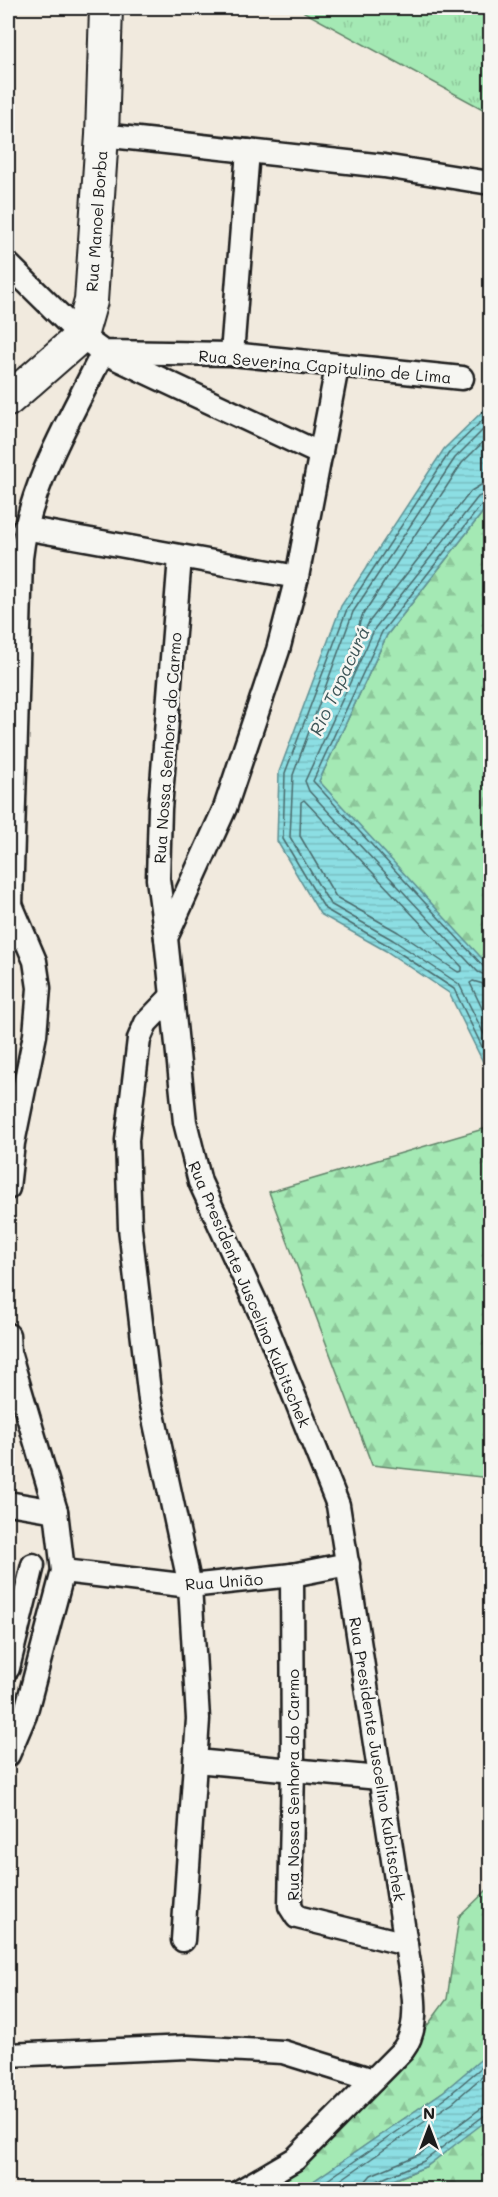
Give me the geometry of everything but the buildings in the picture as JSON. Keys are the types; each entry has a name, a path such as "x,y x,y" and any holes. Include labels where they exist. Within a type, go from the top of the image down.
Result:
{"street":[{"name":"Rua Manoel Borba","path":"92,344 91,301 102,135 106,8"},
{"path":"102,135 384,166 490,183"},
{"path":"232,354 248,151"},
{"path":"8,264 92,344 321,454"},
{"path":"8,400 92,344"},
{"path":"8,941 11,906 21,558 24,528 34,495 92,344"},
{"name":"Rua Severina Capitulino de Lima","path":"92,344 232,354 337,367 462,378"},
{"path":"166,938 225,808 278,650 297,577 337,367"},
{"path":"24,528 297,577"},
{"name":"Rua Nossa Senhora do Carmo","path":"166,938 158,879 160,809 180,557"},
{"path":"8,1188 14,1143 35,1035 39,988 35,961 11,906"},
{"name":"Rua Presidente Juscelino Kubitschek","path":"166,938 185,1122 200,1182 265,1323 338,1505 367,1679 379,1778 413,2002 410,2041 295,2159 242,2190"},
{"path":"172,996 146,1023 139,1039 127,1140 130,1228 150,1400 190,1586 198,1719 183,1940"},
{"path":"8,1335 9,1352 56,1511 63,1571 25,1715 8,1755"},
{"path":"8,1503 56,1511"},
{"name":"Rua União","path":"63,1571 190,1586 292,1575 348,1564"},
{"path":"8,1668 33,1565"},
{"name":"Rua Nossa Senhora do Carmo","path":"292,1575 293,1769 290,1906 297,1917 406,1944"},
{"path":"196,1761 379,1778"},
{"path":"8,2055 187,2047 283,2052 373,2080"}],"green space":[{"path":"301,8 490,8 490,113 304,12"},
{"path":"490,503 490,985 319,781 387,635"},
{"path":"490,1127 490,1478 372,1465 269,1192"},
{"path":"490,1887 490,2047 486,2056 444,2091 302,2189 250,2190 413,2045 447,1999 459,1917"},
{"path":"490,2116 490,2189 371,2190 427,2166"}],"water":[{"name":"Rio Tapacurá","path":"490,404 490,503 387,635 319,781 490,967 490,1076 449,993 386,951 320,914 277,841 279,772 341,606 444,449"},
{"path":"490,2047 490,2118 427,2166 371,2189 302,2189 444,2091 485,2056"}]}
